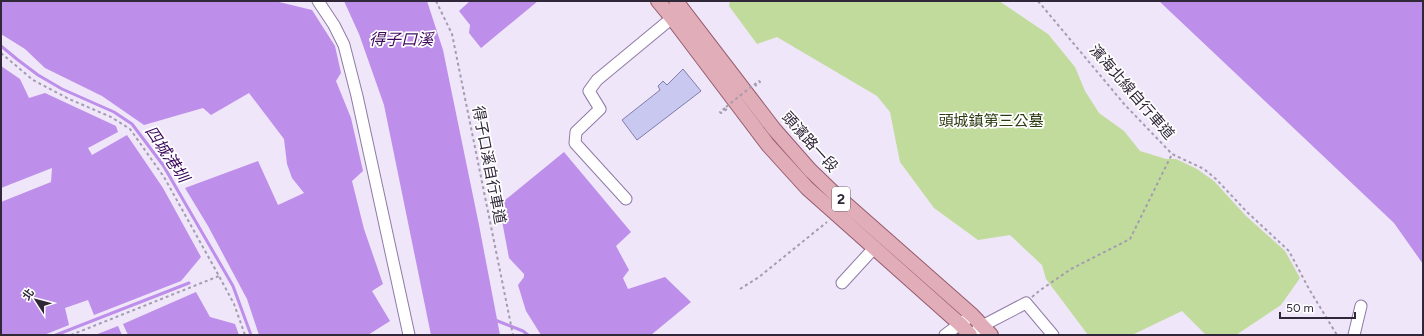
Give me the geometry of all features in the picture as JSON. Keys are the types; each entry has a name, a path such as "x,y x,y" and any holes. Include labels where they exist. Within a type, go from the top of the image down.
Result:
{"main road":[{"name":"頭濱路一段","path":"658,1 677,10 725,76 810,170 987,330"},
{"name":"頭濱路一段","path":"725,76 768,145 807,188 970,335"}],"lane":[{"path":"318,1 334,25 344,45 357,96 409,335"},
{"path":"626,199 575,142 576,132 600,109 589,91 597,80 677,10"},
{"path":"842,283 875,248"},
{"path":"970,335 987,330 1026,303 1053,335"},
{"path":"1354,335 1361,306"},
{"path":"945,335 972,315"}],"path":[{"name":"得子口溪自行車道","path":"436,1 452,34 513,335"},
{"name":"濱海北線自行車道","path":"1038,1 1125,105 1172,154 1204,170 1216,179 1247,212 1289,251 1309,289 1337,335"},
{"path":"1,53 34,80 69,99 111,117 130,129 164,177 234,304 245,335"},
{"path":"725,109 753,87"},
{"path":"1026,303 1039,291 1071,269 1130,239 1172,154"},
{"path":"740,290 759,277 836,215"},
{"path":"71,335 219,276"}],"green space":[{"name":"頭城鎮第三公墓","path":"730,1 999,1 1048,34 1075,67 1085,91 1099,113 1124,131 1140,151 1166,159 1176,159 1197,169 1214,181 1246,216 1285,251 1300,278 1281,305 1236,335 1206,335 1182,311 1132,335 1088,335 1046,279 1042,265 1010,235 978,240 934,208 900,162 890,112 877,96 777,37 757,44 729,6"}],"water":[{"path":"1,1 275,1 312,10 335,46 341,73 336,81 351,118 363,171 352,181 364,229 383,284 372,291 390,321 368,335 259,335 247,299 208,226 185,188 258,161 278,205 304,193 292,178 287,164 284,139 249,93 211,115 203,108 144,125 102,96 45,68 25,49 1,34"},
{"name":"得子口溪","path":"344,1 427,1 443,50 500,335 431,335 384,105 359,34"},
{"path":"470,1 538,1 481,48 469,33 470,25 459,11"},
{"path":"1159,1 1423,1 1423,264 1394,223"},
{"path":"1,66 20,79 29,98 45,93 116,126 118,132 88,148 92,155 127,135 163,188 201,257 181,281 94,315 88,300 65,308 69,325 44,335 1,335 1,202 51,182 52,168 1,188"},
{"path":"564,152 631,232 616,246 629,270 623,278 628,289 665,277 691,302 651,335 541,335 526,311 518,285 524,277 524,274 509,258 499,205"},
{"path":"196,292 210,317 235,324 239,335 128,335 123,324"},
{"path":"118,326 122,335 95,335"}],"building":[{"path":"683,69 701,91 637,140 622,120 660,90 658,86 663,81 667,85"}],"waterway":[{"name":"四城港圳","path":"1,46 38,75 62,89 114,112 132,124 163,165 233,286 251,335"},
{"path":"56,335 189,283"},
{"path":"495,320 523,331 528,335"}]}
